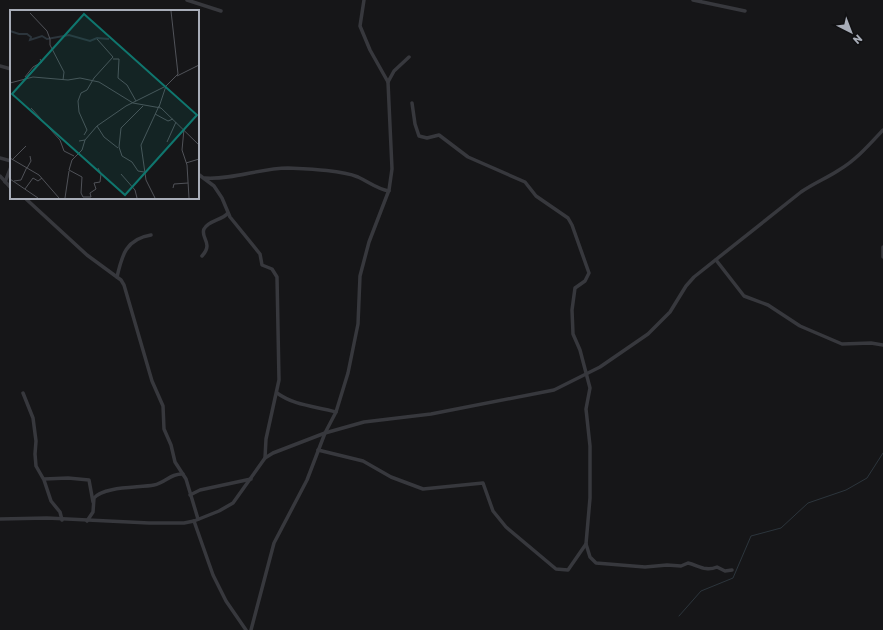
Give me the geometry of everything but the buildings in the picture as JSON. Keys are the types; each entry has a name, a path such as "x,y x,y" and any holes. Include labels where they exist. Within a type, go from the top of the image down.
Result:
{"street":[{"path":"187,0 221,10"},
{"path":"251,630 274,543 307,480 325,433 336,412 356,336 360,276 369,242 389,191 392,169 388,82 370,50 360,26 364,0"},
{"path":"693,0 745,11"},
{"path":"388,82 394,71 409,57"},
{"path":"0,66 10,69"},
{"path":"412,103 415,124 419,136 427,138 439,135 468,157 523,181 536,196 571,221 589,269 588,277 575,288 573,293 572,310 573,334 580,350 590,388 587,398 586,422 590,446 590,498 586,544 590,557 596,563 644,567 667,564 681,566 688,563 696,567 711,570 717,567 725,571 732,570"},
{"path":"0,519 172,523 196,520 219,511 233,503 266,458 273,453 325,433 364,422 431,414 554,390 600,367 655,328 670,312 688,282 801,192 818,180 845,166 866,149 883,130"},
{"path":"0,158 10,161"},
{"path":"206,178 224,178 276,168 317,170 358,177 378,188 389,191"},
{"path":"5,182 10,169"},
{"path":"199,174 206,178 214,186 222,198 228,213 260,254 262,265 272,269 277,277 279,317 279,380 266,439 266,458"},
{"path":"0,176 10,187"},
{"path":"26,199 87,255 121,280 127,292 152,382 162,406 164,429 171,444 175,462 183,474 213,576 226,601 246,630"},
{"path":"202,256 207,246 207,241 203,233 206,227 210,223 222,219 228,213"},
{"path":"117,277 120,263 130,243 136,239 150,235"},
{"path":"883,248 883,257"},
{"path":"716,260 744,296 768,305 800,326 842,344 871,342 883,345"},
{"path":"23,393 33,418 36,441 36,466 44,479 51,501 60,512 62,520"},
{"path":"277,393 302,405 320,407 336,412"},
{"path":"318,450 363,461 391,477 423,489 483,483 497,517 506,527 556,569 568,570 586,544"},
{"path":"87,521 93,512 96,496 107,490 153,485 176,474 183,474"},
{"path":"44,479 68,478 89,480 94,505"},
{"path":"190,495 200,490 251,479"}],"waterway":[{"path":"679,616 701,591 733,578 751,536 781,528 808,503 846,490 867,478 883,453"}]}
